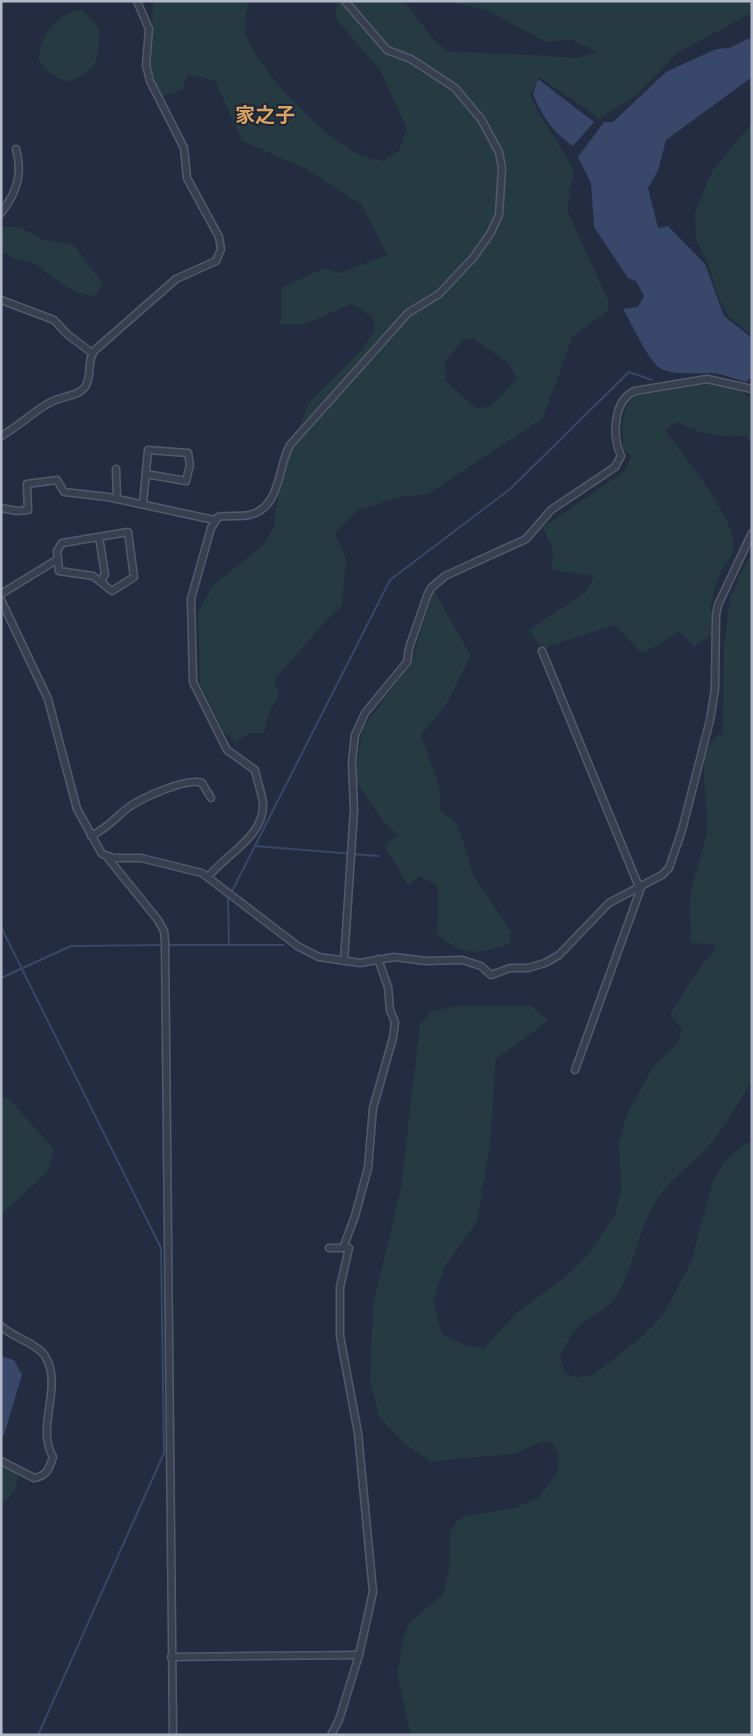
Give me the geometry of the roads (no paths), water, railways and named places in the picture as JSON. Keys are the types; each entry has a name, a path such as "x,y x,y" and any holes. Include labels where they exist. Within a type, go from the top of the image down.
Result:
{"street":[{"path":"1,436 14,430 45,405 84,388 90,378 92,353 176,279 216,261 221,248 218,237 187,178 184,148 150,81 146,65 149,29 137,1"},
{"path":"1,508 17,511 28,510 27,484 57,480 64,492 117,499 214,520 224,516 249,515 262,510 275,495 280,468 290,445 408,313 439,294 474,258 490,234 499,214 502,168 499,152 481,119 455,88 411,59 387,50 345,1"},
{"path":"1,214 8,205 19,176 21,166 16,148"},
{"path":"1,300 54,320 67,334 92,353"},
{"path":"344,961 354,810 352,762 355,735 365,713 407,662 409,648 431,588 445,576 526,539 551,510 615,467 621,456 616,446 616,424 621,400 627,394 708,379 752,389"},
{"path":"143,504 148,450 188,453 190,465 186,480 146,474"},
{"path":"116,469 117,499"},
{"path":"208,877 218,864 252,836 263,803 254,770 227,750 193,682 191,599 214,520"},
{"path":"128,532 134,576 112,590 93,576 59,571 57,551 62,543 99,537 128,532"},
{"path":"107,856 141,858 194,870 208,877 304,950 319,957 360,963 394,956 426,961 462,960 481,966 490,974 510,968 528,968 545,963 559,955 582,933 598,912 609,903 666,872 677,849 710,720 715,689 718,605 752,533"},
{"path":"99,537 105,574 101,582"},
{"path":"1,594 58,559"},
{"path":"2,604 48,699 74,800 91,836 98,849 107,856 158,920 164,931 173,1735"},
{"path":"542,651 641,886 575,1070"},
{"path":"91,836 111,826 129,807 139,801 191,781 202,783 211,798"},
{"path":"342,1248 355,1216 368,1168 373,1108 393,1038 395,1022 390,1010 388,987 378,959"},
{"path":"329,1248 349,1248 340,1287 340,1336 358,1433 364,1517 374,1592 359,1655 339,1720 332,1735"},
{"path":"1,1326 44,1354 49,1363 52,1382 46,1427 50,1452 53,1457 44,1475 34,1478 1,1461"},
{"path":"172,1657 359,1655"}],"water":[{"path":"750,38 752,77 666,140 658,171 648,188 658,228 668,226 705,264 724,316 752,338 752,377 746,382 712,373 667,371 661,369 652,360 623,309 638,307 644,296 636,281 628,278 594,227 591,183 578,157 604,122 613,122 666,72 716,49 729,48"},
{"path":"538,79 594,122 573,146 559,135 541,110 533,94"},
{"path":"1,1356 14,1360 22,1375 4,1435 1,1436"}],"waterway":[{"path":"229,945 228,899 390,580 510,489 629,372 652,380"},
{"path":"255,846 378,856"},
{"path":"1,927 161,1248 164,1453 38,1735"},
{"path":"1,978 71,946 163,945"},
{"path":"168,945 283,945"}],"district":[{"name":"家之子","path":"265,115"}]}
